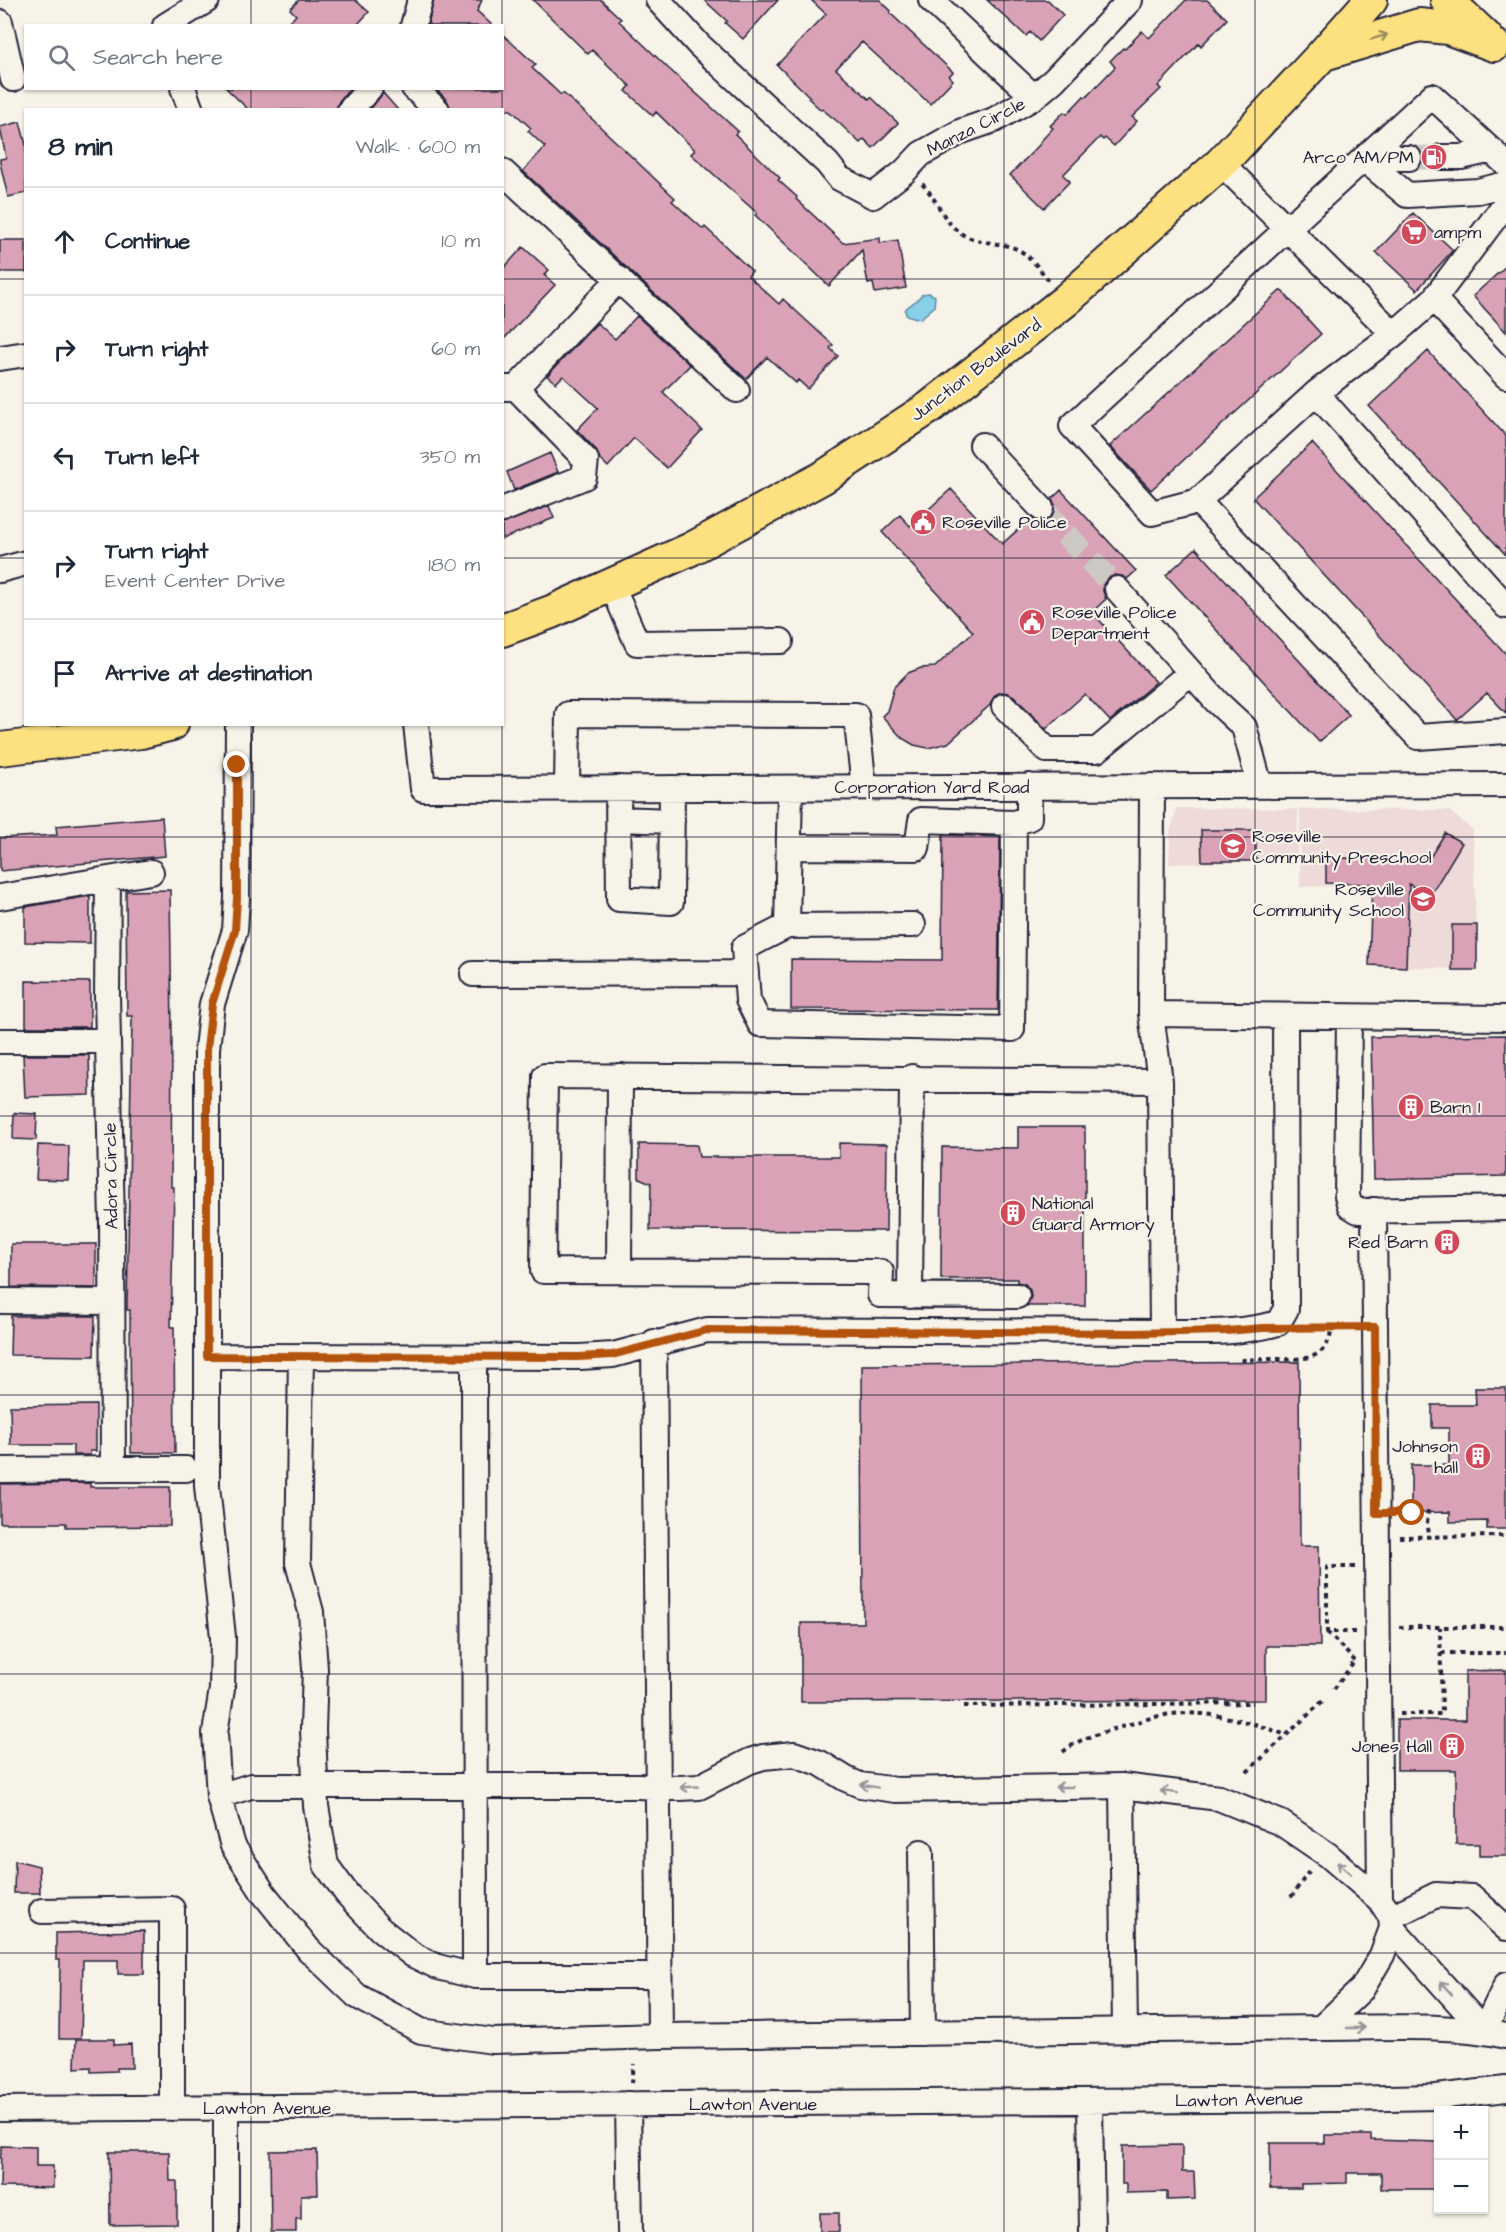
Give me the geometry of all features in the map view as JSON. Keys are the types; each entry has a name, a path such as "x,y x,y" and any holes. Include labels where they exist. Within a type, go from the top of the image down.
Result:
{"main road":[{"name":"Junction Boulevard","path":"504,629 551,612 691,549 822,478 930,407 1065,301 1221,162 1371,0"},
{"path":"1447,0 1500,50"},
{"path":"1323,54 1419,26 1448,28 1500,50"},
{"path":"0,749 141,732 164,726"}],"street":[{"path":"168,24 207,0"},
{"path":"414,24 420,0"},
{"name":"Manza Circle","path":"658,0 699,45 826,163 839,178 873,196 904,172 921,154 963,131 1002,116 1034,97 1054,80 1130,0"},
{"path":"931,0 1034,97"},
{"path":"0,22 13,78"},
{"path":"184,90 190,108"},
{"path":"352,108 368,90"},
{"path":"416,90 435,108"},
{"path":"1499,157 1432,96 1071,426 1152,513 1198,501 1316,393 1394,334 1434,299 1506,203"},
{"path":"1372,152 1396,158 1409,158"},
{"path":"1372,152 1407,195 1478,191 1506,184"},
{"path":"1441,157 1499,157"},
{"path":"1221,162 1394,334"},
{"path":"504,173 737,390"},
{"path":"504,509 584,477 586,460 509,388 619,279"},
{"path":"1434,299 1506,376"},
{"path":"0,358 24,354"},
{"path":"1316,393 1506,606"},
{"path":"982,445 1041,508"},
{"path":"1198,501 1418,737 1506,731"},
{"path":"0,570 24,564"},
{"path":"612,585 638,643 781,641"},
{"path":"1117,589 1190,673 1244,728 1260,786"},
{"path":"1004,705 1047,750 1097,750 1190,673"},
{"path":"567,788 568,714 856,715 864,787"},
{"path":"238,726 235,930 212,1004 207,1049 207,1486 223,1636 222,1689 215,1733 219,1796 233,1846 264,1894 309,1950 357,1996 422,2031 494,2041 660,2036 1321,2028 1422,2028 1495,2034"},
{"name":"Corporation Yard Road","path":"416,726 423,789 1506,785"},
{"path":"789,847 917,848 921,820 1014,823 1029,818 1029,786"},
{"path":"1152,786 1151,1014 1160,1081 1162,1332"},
{"path":"618,788 619,899 671,902 672,788"},
{"path":"787,926 790,788"},
{"path":"619,819 672,821"},
{"path":"914,925 787,926 744,948 748,1000 760,1024 1012,1029 1014,823"},
{"path":"0,897 151,872"},
{"name":"Adora Circle","path":"108,879 113,1469"},
{"path":"472,974 746,973"},
{"path":"1151,1014 1506,1018"},
{"path":"207,1361 301,1356 579,1357 612,1355 654,1342 707,1330 1162,1332 1263,1328 1278,1323 1286,1309 1285,1016"},
{"path":"1349,1017 1347,1196 1350,1206 1358,1211 1506,1208"},
{"path":"0,1041 108,1041"},
{"path":"1017,1296 880,1295 881,1272 543,1271 544,1076 912,1077 1160,1081"},
{"path":"619,1271 620,1076"},
{"path":"910,1296 912,1077"},
{"path":"1321,2028 1362,1989 1383,1954 1388,1915 1378,1714 1374,1210"},
{"path":"0,1301 112,1302"},
{"path":"654,1342 660,2036"},
{"path":"301,1356 298,1563 311,1612 315,1669 313,1729 316,1806 326,1866 347,1894 380,1929 413,1955 438,1967 475,1976 659,1976"},
{"path":"474,1357 475,1976"},
{"path":"0,1470 186,1469"},
{"path":"219,1796 251,1786 699,1787 756,1759 794,1754 820,1763 860,1785 885,1789 1122,1786 1219,1798 1281,1823 1328,1854 1388,1915 1495,2034"},
{"path":"1122,1786 1125,2031"},
{"path":"921,1852 923,2033"},
{"path":"1388,1915 1436,1895 1472,1897 1506,1928"},
{"path":"42,1911 172,1909 172,2108"},
{"path":"1495,2034 1504,1996"},
{"name":"Lawton Avenue","path":"0,2109 1090,2102 1436,2097 1506,2089"},
{"path":"1090,2102 1092,2232"},
{"path":"628,2104 630,2232"},
{"path":"225,2232 226,2108"}],"path":[{"path":"904,172 924,186 933,197 944,218 959,232 978,242 1015,248 1023,253 1036,265 1065,301"},
{"path":"1241,1359 1313,1357 1326,1347 1330,1340 1332,1327"},
{"path":"1263,1328 1375,1327"},
{"path":"1376,1513 1428,1512 1427,1524 1430,1537"},
{"path":"1377,1538 1506,1536"},
{"path":"1355,1661 1327,1632 1327,1567 1377,1568"},
{"path":"1327,1632 1440,1627 1506,1627"},
{"path":"1378,1714 1442,1714 1440,1627"},
{"path":"1441,1653 1506,1653"},
{"path":"1247,1772 1324,1700"},
{"path":"964,1706 1253,1703"},
{"path":"1180,1704 1180,1714"},
{"path":"1063,1752 1073,1743 1094,1735 1137,1722 1180,1714 1239,1721 1286,1736"},
{"path":"1291,1897 1308,1874"}],"shaded area":[{"name":"Roseville Community Preschool","path":"1177,808 1298,809 1297,860 1169,864 1170,831"},
{"name":"Roseville Community School","path":"1300,809 1448,810 1473,830 1477,970 1369,965 1371,885 1300,887"}],"water":[{"path":"929,293 935,296 934,307 920,319 906,315 907,308 922,294"}],"building":[{"path":"299,0 355,0 369,12 358,24 288,24 296,15 290,9"},
{"path":"434,0 482,0 477,11 491,24 428,24"},
{"path":"533,0 601,0 621,19 619,21 669,69 738,131 735,134 780,178 778,180 843,243 880,238 880,243 898,240 906,288 875,293 873,283 868,284 862,250 829,286 755,215 757,213 691,154 695,150 656,112 653,116 626,91 630,86 592,50 588,54"},
{"path":"704,0 778,0 743,39"},
{"path":"811,0 880,0 891,11 890,13 953,72 949,76 953,80 930,104 862,42 836,69 869,99 871,97 898,123 873,148 864,139 860,143 808,98 810,97 777,65 826,14"},
{"path":"987,0 1048,0 1063,15 1039,41 1030,32 1026,36"},
{"path":"1186,0 1207,0 1227,19 1201,46 1199,43 1158,86 1161,89 1132,117 1137,121 1114,146 1105,138 1103,140 1100,137 1063,175 1070,181 1044,208 1010,175 1041,143 1053,128 1050,126 1064,112 1067,114 1084,96 1086,97 1115,67 1110,61 1123,48 1125,49 1142,31 1149,38"},
{"path":"504,36 536,65 532,68 592,119 675,198 672,201 703,229 705,227 752,271 748,276 779,304 783,299 833,345 830,348 838,356 808,389 798,380 796,383 767,357 746,379 523,171 545,147 528,131 531,128 511,110 450,108 447,100 437,90 504,90"},
{"path":"228,90 348,90 339,101 337,108 247,108"},
{"path":"383,93 396,108 372,108"},
{"path":"20,122 24,137 24,193 8,197 0,163 0,159 6,158 0,127"},
{"name":"ampm","path":"1413,213 1453,250 1417,290 1376,252"},
{"path":"0,240 24,240 24,272 0,272"},
{"path":"523,247 549,270 544,275 555,285 504,339 504,268"},
{"path":"1506,266 1506,332 1473,296"},
{"path":"1281,290 1321,334 1151,490 1110,446"},
{"path":"637,316 690,365 663,392 702,430 667,468 634,438 608,467 577,430 598,408 563,376 556,383 547,376 597,323 615,339"},
{"path":"1428,351 1506,436 1506,555 1369,406"},
{"path":"1312,443 1506,654 1506,713 1487,693 1457,720 1253,498"},
{"path":"550,453 558,472 514,490 507,472"},
{"name":"Roseville Police Department","path":"951,489 1002,544 1031,518 1037,522 1050,519 1055,512 1052,499 1061,490 1136,571 1127,579 1115,575 1107,579 1103,585 1106,599 1092,612 1156,682 1110,721 1085,694 1046,729 1014,696 1001,692 995,695 990,705 948,743 928,748 914,745 902,738 882,716 887,711 894,687 908,673 921,668 935,667 973,632 882,532 900,515 910,526"},
{"path":"549,506 554,518 504,538 504,523"},
{"path":"1196,548 1349,715 1319,742 1166,575"},
{"path":"162,817 165,856 0,871 0,838 57,835 56,826"},
{"path":"1201,830 1256,830 1256,861 1202,861"},
{"path":"1445,833 1462,843 1430,896 1409,884 1406,967 1369,965 1372,884 1326,883 1326,858 1429,859"},
{"path":"943,835 1000,837 998,1010 791,1009 791,959 942,960"},
{"path":"170,890 171,1187 174,1187 171,1327 174,1327 175,1453 131,1453 130,1310 127,1310 132,1016 127,1016 126,891"},
{"path":"90,896 90,943 25,942 25,907"},
{"path":"1452,925 1477,925 1477,970 1452,970"},
{"path":"26,981 90,982 90,1027 26,1027"},
{"path":"1506,1035 1506,1176 1374,1179 1371,1037"},
{"path":"23,1055 89,1055 90,1095 25,1097"},
{"path":"14,1113 37,1114 36,1140 13,1139"},
{"name":"National Guard Armory","path":"1018,1127 1085,1127 1085,1306 1027,1306 1031,1297 1030,1290 1025,1284 1017,1282 1017,1279 941,1279 942,1147 1018,1148"},
{"path":"839,1143 887,1144 886,1231 650,1230 651,1183 639,1178 639,1144 697,1145 699,1157 839,1157"},
{"path":"38,1145 69,1146 68,1180 36,1179"},
{"path":"11,1244 96,1244 96,1288 11,1287"},
{"path":"11,1316 95,1316 94,1356 10,1355"},
{"path":"1299,1362 1300,1546 1319,1546 1320,1646 1266,1646 1266,1700 801,1702 801,1623 863,1623 862,1365"},
{"name":"Johnson hall","path":"1475,1388 1506,1388 1506,1529 1487,1529 1487,1521 1450,1522 1450,1512 1411,1513 1411,1465 1449,1465 1449,1428 1432,1428 1432,1405 1476,1405"},
{"path":"96,1405 96,1451 90,1451 90,1455 73,1455 73,1445 11,1445 10,1406"},
{"path":"90,1483 90,1487 170,1487 170,1526 66,1527 66,1523 0,1523 0,1484"},
{"name":"Jones Hall","path":"1506,1670 1506,1856 1479,1856 1479,1844 1456,1844 1456,1770 1397,1770 1397,1720 1465,1720 1465,1671"},
{"path":"15,1860 39,1866 40,1893 14,1893"},
{"path":"144,1931 144,1974 118,1974 118,1960 83,1960 81,2039 59,2039 60,1960 56,1960 56,1933"},
{"path":"76,2039 114,2039 114,2045 131,2044 132,2068 91,2072 91,2067 75,2068"},
{"path":"1325,2135 1371,2135 1371,2140 1434,2142 1434,2189 1381,2189 1381,2173 1347,2173 1347,2183 1301,2184 1301,2188 1270,2188 1270,2143 1325,2143"},
{"path":"1182,2145 1182,2172 1194,2172 1195,2199 1167,2200 1167,2192 1126,2193 1126,2184 1122,2184 1122,2146"},
{"path":"1,2146 36,2147 36,2166 53,2166 53,2188 0,2187"},
{"path":"317,2150 318,2195 301,2195 301,2219 296,2219 296,2232 271,2232 270,2151"},
{"path":"109,2152 169,2152 170,2181 177,2181 177,2224 110,2225"},
{"path":"820,2213 839,2213 839,2232 820,2232"}],"tunnel":[{"path":"1409,158 1441,157"},
{"path":"1041,508 1117,589"}],"place":[{"name":"Arco AM/PM","path":"1434,157"},
{"name":"ampm","path":"1414,232"},
{"name":"Roseville Police","path":"923,522"},
{"name":"Roseville Police Department","path":"1032,622"},
{"name":"Roseville Community Preschool","path":"1233,846"},
{"name":"Roseville Community School","path":"1423,899"},
{"name":"Barn 1","path":"1411,1107"},
{"name":"National Guard Armory","path":"1013,1213"},
{"name":"Red Barn","path":"1447,1242"},
{"name":"Johnson hall","path":"1478,1456"},
{"name":"Jones Hall","path":"1452,1746"}],"route":[{"path":"237,765 235,930 212,1004 207,1049 207,1356 579,1357 612,1355 654,1342 707,1330 1133,1333 1375,1327 1376,1513 1412,1513"}]}
